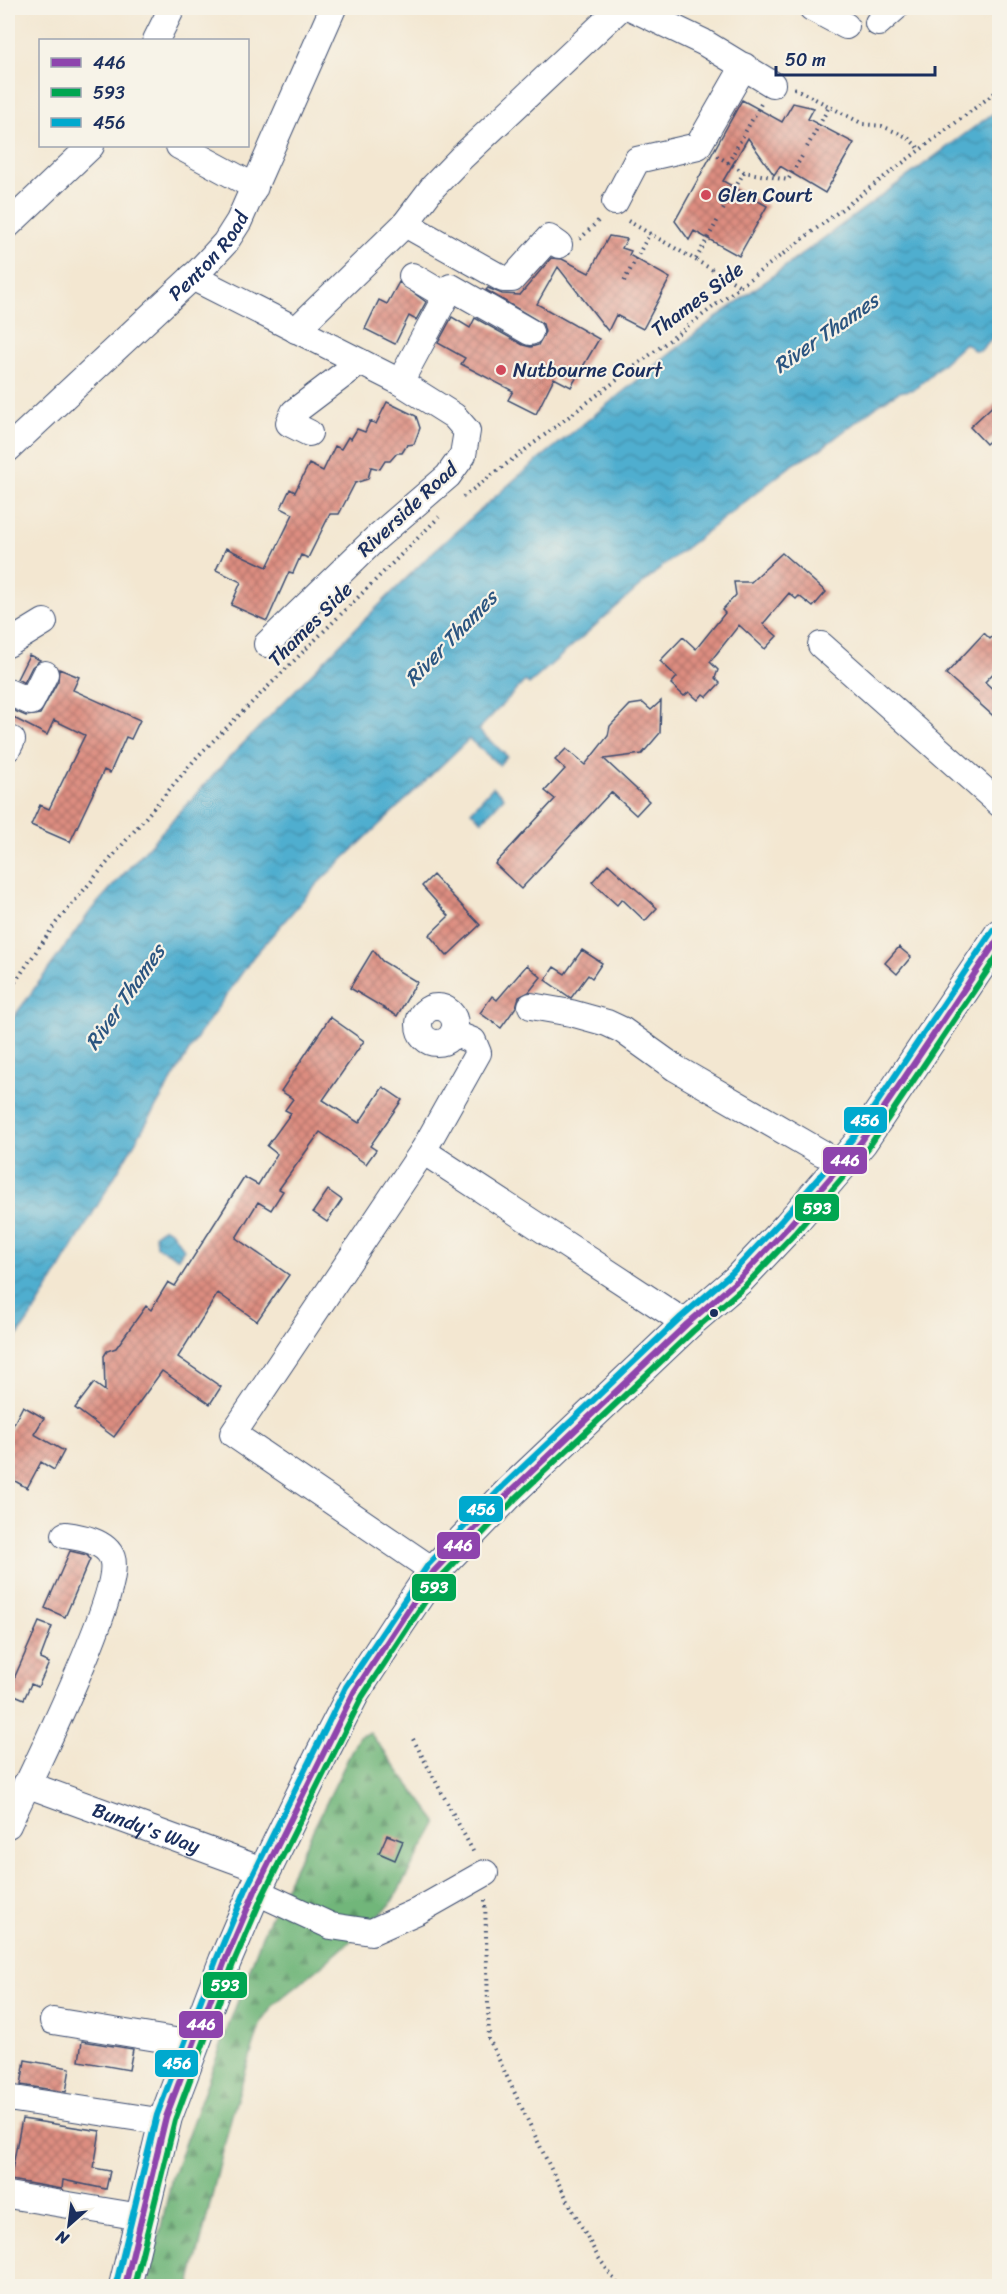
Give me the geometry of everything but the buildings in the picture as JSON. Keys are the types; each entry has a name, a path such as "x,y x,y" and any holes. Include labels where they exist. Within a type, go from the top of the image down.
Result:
{"main road":[{"path":"125,2286 165,2122 192,2044 260,1881 354,1692 434,1571 510,1492 760,1257 861,1142 999,935"}],"street":[{"path":"156,39 172,8"},
{"name":"Penton Road","path":"8,449 192,277 225,243 255,187 333,8"},
{"path":"297,330 405,224 433,187 462,157 620,8"},
{"path":"632,8 703,42 772,84"},
{"path":"812,8 846,26"},
{"path":"612,206 637,160 698,146 744,66"},
{"path":"12,211 90,147"},
{"path":"182,147 255,187"},
{"path":"405,224 502,279 512,279 549,238 559,245"},
{"path":"412,276 446,296"},
{"name":"Riverside Road","path":"192,277 399,382 454,416 467,431 463,455 448,477 376,538 267,644"},
{"path":"399,382 450,287 530,332"},
{"path":"309,433 289,423 294,412 360,362"},
{"path":"8,644 44,622"},
{"path":"821,645 999,804"},
{"path":"8,692 31,702 45,674"},
{"path":"531,1006 571,1013 607,1023 622,1030 675,1068 822,1153"},
{"path":"434,1571 232,1434 423,1151 475,1062 477,1046 473,1041 453,1033"},
{"path":"423,1151 687,1324"},
{"path":"8,1825 98,1623 113,1578 112,1560 100,1545 65,1535"},
{"name":"Bundy's Way","path":"26,1784 260,1881 331,1926 371,1932 418,1911 485,1873"},
{"path":"53,2021 192,2044"},
{"path":"8,2098 165,2122"},
{"path":"8,2195 141,2217"}],"path":[{"path":"728,163 772,84 801,89 863,124 882,126 908,137 921,150"},
{"name":"Thames Side","path":"459,499 999,89"},
{"path":"807,147 830,105"},
{"path":"698,146 744,172 788,180 804,153"},
{"path":"723,210 744,172"},
{"path":"559,245 569,251 612,206 650,233 739,285"},
{"path":"696,259 719,218"},
{"path":"624,281 650,233"},
{"name":"Thames Side","path":"8,992 56,923 197,758 441,515"},
{"path":"413,1739 485,1873 489,2038 551,2169 598,2257 619,2286"}],"green space":[{"path":"370,1733 437,1822 390,1905 337,1953 274,2004 261,2022 231,2118 190,2286 148,2286 172,2177 265,1928 359,1736"}],"water":[{"name":"River Thames","path":"999,109 999,331 980,351 975,351 965,343 915,389 899,392 882,402 819,450 792,465 664,565 529,684 525,681 478,730 507,756 499,765 469,739 316,885 253,957 198,1036 36,1309 8,1350 8,1025 92,909 226,761 360,624 434,551 522,473 706,325"},
{"path":"493,787 504,797 482,821 471,811"},
{"path":"164,1228 171,1231 184,1249 178,1258 156,1246 155,1234"}],"transit line":[{"name":"456","path":"116,2284 157,2115 217,1958 247,1887 346,1687 428,1565 504,1485 681,1317 732,1273 782,1220 854,1137 993,930"},
{"name":"446","path":"125,2286 166,2117 225,1961 255,1891 354,1692 434,1571 510,1492 687,1324 738,1280 789,1226 861,1142 1000,936"},
{"name":"593","path":"134,2286 175,2120 233,1964 263,1895 362,1697 441,1577 516,1498 693,1331 745,1286 796,1232 868,1148 1000,952"}],"place":[{"name":"Glen Court","path":"706,195"},
{"name":"Nutbourne Court","path":"501,370"}]}
